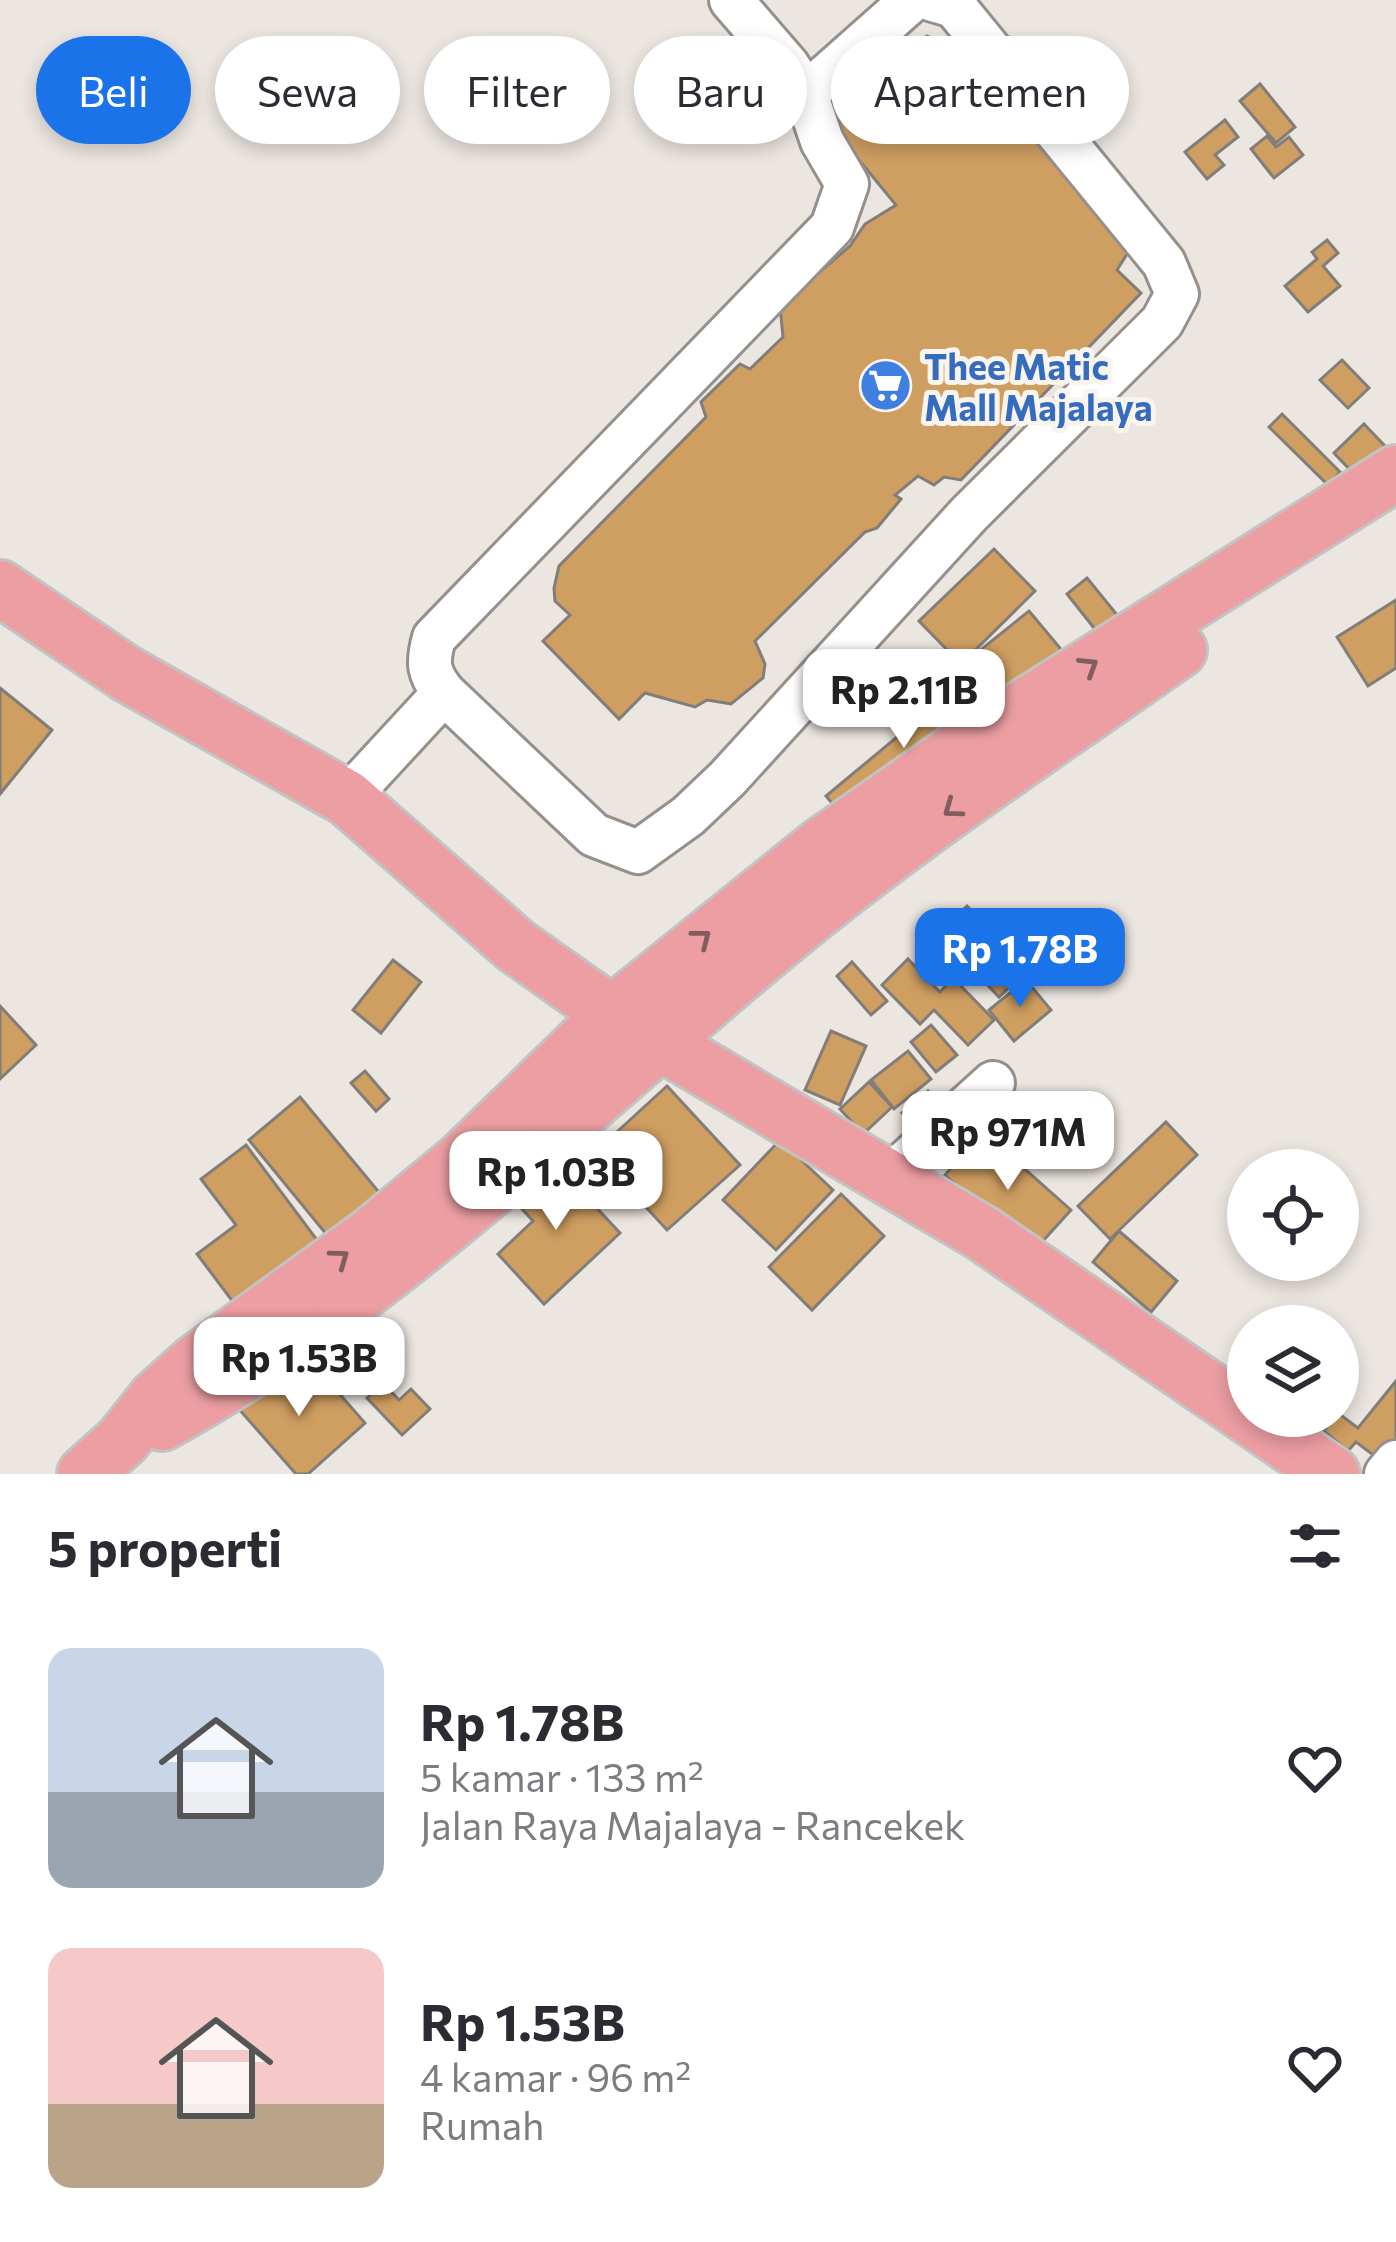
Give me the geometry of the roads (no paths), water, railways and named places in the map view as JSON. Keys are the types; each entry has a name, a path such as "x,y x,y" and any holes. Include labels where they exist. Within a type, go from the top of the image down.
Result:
{"main road":[{"path":"104,1457 194,1363 370,1236 463,1160 612,1013 822,844 974,738 1396,473"},
{"path":"104,1457 314,1331 453,1224 797,927 950,810 1268,588 1396,507"},
{"path":"0,588 127,674 346,798 516,946 612,1013 982,1233 1332,1474"}],"street":[{"path":"731,0 762,36"},
{"path":"807,93 912,0"},
{"path":"807,97 822,141 847,184 832,227 434,638 428,658 429,674 444,693 594,836 638,853 688,816 727,778 969,514 1162,322 1177,294 1164,263 954,7 933,0"},
{"path":"346,798 444,693"},
{"path":"888,1178 993,1083"},
{"path":"1386,1474 1396,1462"}],"place":[{"name":"Thee Matic Mall Majalaya","path":"885,386"}]}
